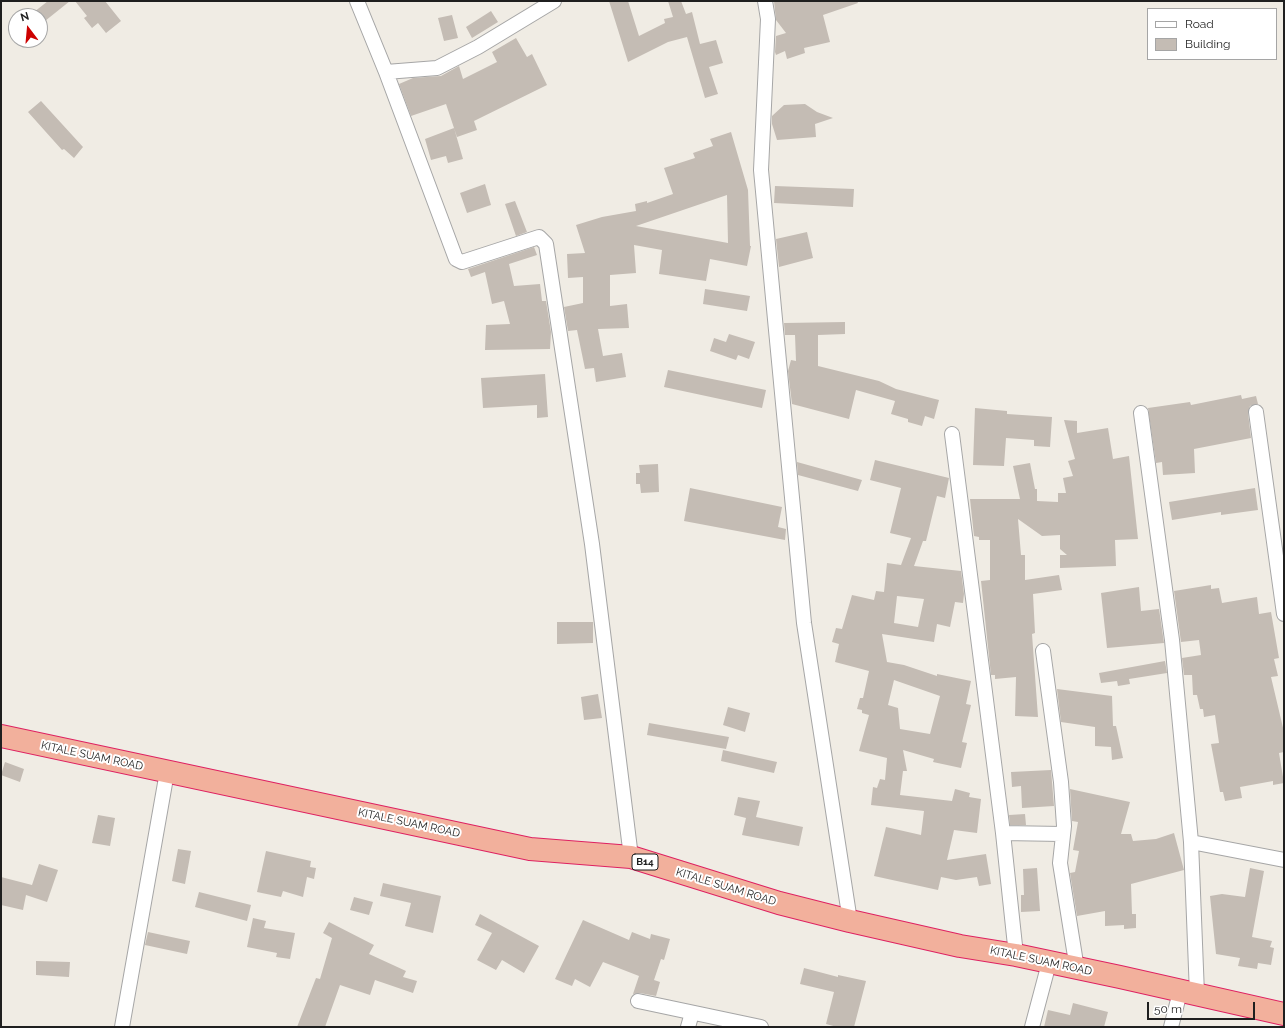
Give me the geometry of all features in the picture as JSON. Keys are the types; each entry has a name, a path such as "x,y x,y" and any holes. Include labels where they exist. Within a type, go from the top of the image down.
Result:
{"highway":[{"name":"KITALE SUAM ROAD","path":"1,736 530,849 631,857 779,903 850,921 960,946 1016,955 1284,1014"}],"street":[{"path":"357,1 386,72 456,259 462,262 539,237 546,244 592,544 631,857"},
{"path":"386,72 437,68 478,47 554,1"},
{"path":"765,1 768,19 761,170 804,623 850,921"},
{"path":"1256,412 1284,614"},
{"path":"1141,413 1172,640 1191,842 1189,993 1171,1027"},
{"path":"952,434 1003,833 1016,955"},
{"path":"1043,651 1061,782 1064,826 1062,834 1063,850 1060,863 1077,969"},
{"path":"122,1027 167,772"},
{"path":"1003,833 1062,834"},
{"path":"1191,842 1284,860"},
{"path":"1032,1027 1049,963"},
{"path":"638,1001 692,1014 761,1027"},
{"path":"688,1027 692,1014"}],"building":[{"path":"48,1 70,1 48,19 48,8 39,8"},
{"path":"75,1 105,1 121,21 106,33 98,23 92,28 84,18 87,16"},
{"path":"609,1 628,1 639,36 665,23 664,19 673,17 668,1 681,1 686,14 692,12 700,44 716,40 723,63 709,67 718,94 705,98 687,37 668,42 628,62"},
{"path":"774,1 857,1 858,3 823,15 830,42 804,48 805,53 787,59 785,51 776,55 775,52 776,36 786,33 776,20"},
{"path":"491,11 498,22 472,38 466,27"},
{"path":"452,15 458,38 444,41 438,18"},
{"path":"516,38 527,57 532,54 547,85 474,121 477,130 457,137 446,104 411,116 399,84 413,78 441,76 459,66 463,79 497,62 492,52"},
{"path":"41,101 83,147 74,158 64,149 62,150 28,112"},
{"path":"805,104 817,112 833,118 815,124 816,137 777,140 772,124 772,116 784,105"},
{"path":"454,128 463,159 448,163 446,156 431,160 425,139"},
{"path":"731,132 748,190 751,246 747,266 710,259 706,281 659,274 662,250 634,245 636,273 610,275 610,306 627,304 629,328 598,329 603,356 622,353 626,377 596,382 594,368 585,369 577,330 568,331 564,307 583,303 583,277 568,278 567,254 585,253 576,225 602,217 636,211 635,204 647,201 647,203 673,194 664,168 695,158 693,153 713,146 710,139","holes":["727,195 728,243 636,226"]},
{"path":"485,184 491,205 467,213 460,193"},
{"path":"775,186 854,189 853,207 774,203"},
{"path":"515,201 527,232 516,236 505,204"},
{"path":"807,232 813,258 779,267 776,239"},
{"path":"534,247 537,255 509,264 514,286 540,284 542,301 546,301 551,332 550,349 485,350 486,325 510,324 504,301 492,304 485,272 471,277 468,269"},
{"path":"705,289 750,296 747,311 703,304"},
{"path":"845,322 845,334 818,335 818,366 879,381 896,389 939,400 934,419 925,416 922,426 908,422 908,419 891,414 895,401 856,390 849,419 792,404 788,371 791,360 796,361 795,335 785,335 784,323"},
{"path":"729,334 755,342 749,359 738,355 736,360 710,351 714,338 726,342"},
{"path":"668,370 766,390 762,408 664,387"},
{"path":"545,374 548,417 537,418 537,405 483,408 481,378"},
{"path":"1241,395 1242,399 1256,396 1258,404 1250,406 1248,413 1251,438 1194,449 1195,473 1163,475 1162,462 1156,463 1148,408 1190,402 1191,405"},
{"path":"975,408 1007,411 1007,414 1052,417 1050,447 1034,446 1034,440 1006,438 1004,466 973,465"},
{"path":"1064,420 1077,421 1077,433 1108,428 1113,459 1129,456 1138,539 1115,540 1116,566 1060,568 1060,555 1067,555 1060,549 1060,535 1042,536 1018,519 1021,555 1025,555 1025,580 1059,575 1062,590 1033,594 1035,633 1032,634 1038,717 1015,716 1016,677 995,679 995,675 991,675 981,581 990,580 990,540 979,540 979,537 974,536 970,499 1020,499 1013,466 1030,463 1035,489 1037,489 1037,501 1058,502 1058,493 1066,493 1063,478 1073,476 1068,461 1075,459"},
{"path":"875,460 949,478 945,498 937,496 926,541 923,541 914,566 961,571 964,594 963,603 955,602 950,627 937,624 934,642 882,634 887,662 904,665 937,676 937,674 971,681 966,704 971,705 962,742 967,743 961,768 933,762 934,759 903,750 907,771 903,771 900,795 952,801 955,789 970,793 969,797 981,799 977,833 954,830 947,860 986,854 991,884 979,886 977,877 956,880 941,877 938,890 874,876 886,827 921,835 924,811 871,805 873,787 877,788 880,779 885,780 887,758 859,751 869,715 862,713 862,710 857,709 860,698 863,698 869,671 835,662 839,644 832,642 836,628 842,629 852,595 874,600 876,591 884,592 887,563 901,565 911,538 890,533 901,488 870,480","holes":["897,596 924,599 918,627 894,623","894,680 940,696 930,734 900,729 898,708 888,705"]},
{"path":"797,462 862,480 858,491 798,475"},
{"path":"658,464 659,492 641,493 640,484 636,484 636,473 640,473 639,465"},
{"path":"690,488 782,507 778,527 786,529 785,540 684,521"},
{"path":"1255,488 1258,510 1221,515 1221,512 1172,520 1169,502"},
{"path":"1211,585 1211,589 1219,588 1222,603 1257,597 1259,614 1271,612 1279,658 1274,659 1278,676 1271,677 1284,732 1284,752 1279,753 1284,783 1273,785 1273,781 1240,787 1242,798 1225,801 1223,792 1220,792 1211,744 1219,743 1215,715 1204,717 1203,709 1200,709 1197,695 1193,695 1192,675 1184,675 1182,658 1201,655 1199,640 1181,642 1174,591"},
{"path":"1139,587 1141,611 1159,609 1164,643 1107,648 1101,593"},
{"path":"557,622 593,622 593,643 557,644"},
{"path":"1165,661 1167,673 1129,679 1130,684 1118,686 1117,681 1101,683 1099,673"},
{"path":"1057,689 1112,696 1113,726 1116,726 1123,758 1112,760 1111,747 1095,746 1095,727 1061,722"},
{"path":"598,694 602,718 584,720 581,697"},
{"path":"728,707 750,713 745,732 723,725"},
{"path":"649,723 729,737 726,749 647,735"},
{"path":"723,750 777,762 774,773 721,761"},
{"path":"5,762 24,769 20,782 1,775"},
{"path":"1051,770 1054,806 1022,808 1021,786 1012,787 1011,772"},
{"path":"1070,789 1130,802 1121,834 1131,834 1133,841 1156,839 1174,833 1184,870 1131,884 1132,914 1136,914 1136,928 1124,929 1124,925 1105,926 1105,911 1077,916 1070,873 1075,872 1079,851 1073,850 1078,822 1072,821"},
{"path":"738,797 760,801 756,817 803,827 799,846 742,835 746,818 734,815"},
{"path":"1025,814 1026,825 1010,825 1009,815"},
{"path":"98,815 115,818 110,846 92,843"},
{"path":"178,849 191,851 185,884 172,881"},
{"path":"266,851 311,861 310,867 316,868 314,879 307,877 303,897 283,891 281,897 257,892"},
{"path":"39,864 58,870 47,902 26,895 23,910 1,905 1,877 32,885"},
{"path":"1037,868 1040,911 1021,912 1021,895 1024,895 1023,869"},
{"path":"1250,868 1264,871 1252,937 1272,941 1270,947 1274,948 1271,965 1258,963 1257,969 1238,966 1240,958 1216,954 1210,896 1222,894 1245,897"},
{"path":"383,883 441,896 433,933 405,926 411,903 380,896"},
{"path":"199,892 251,905 247,921 195,907"},
{"path":"354,897 373,902 369,915 350,910"},
{"path":"480,914 539,946 524,973 502,960 496,970 477,960 492,933 475,925"},
{"path":"253,918 266,921 264,928 295,933 290,959 276,957 277,953 247,947"},
{"path":"583,920 629,940 632,932 650,939 651,934 670,939 664,960 661,959 654,980 660,982 656,996 640,993 633,994 639,976 603,962 590,987 575,979 572,986 555,979"},
{"path":"329,922 374,945 369,954 406,971 403,977 417,981 413,993 375,980 370,995 340,985 325,1027 297,1027 316,978 320,979 332,938 323,933"},
{"path":"148,932 190,941 187,954 145,945"},
{"path":"36,961 70,962 69,977 36,975"},
{"path":"804,968 838,977 838,975 866,981 854,1027 837,1027 826,1024 834,992 800,984"},
{"path":"1073,1003 1108,1012 1104,1027 1044,1027 1048,1010 1070,1015"}]}
